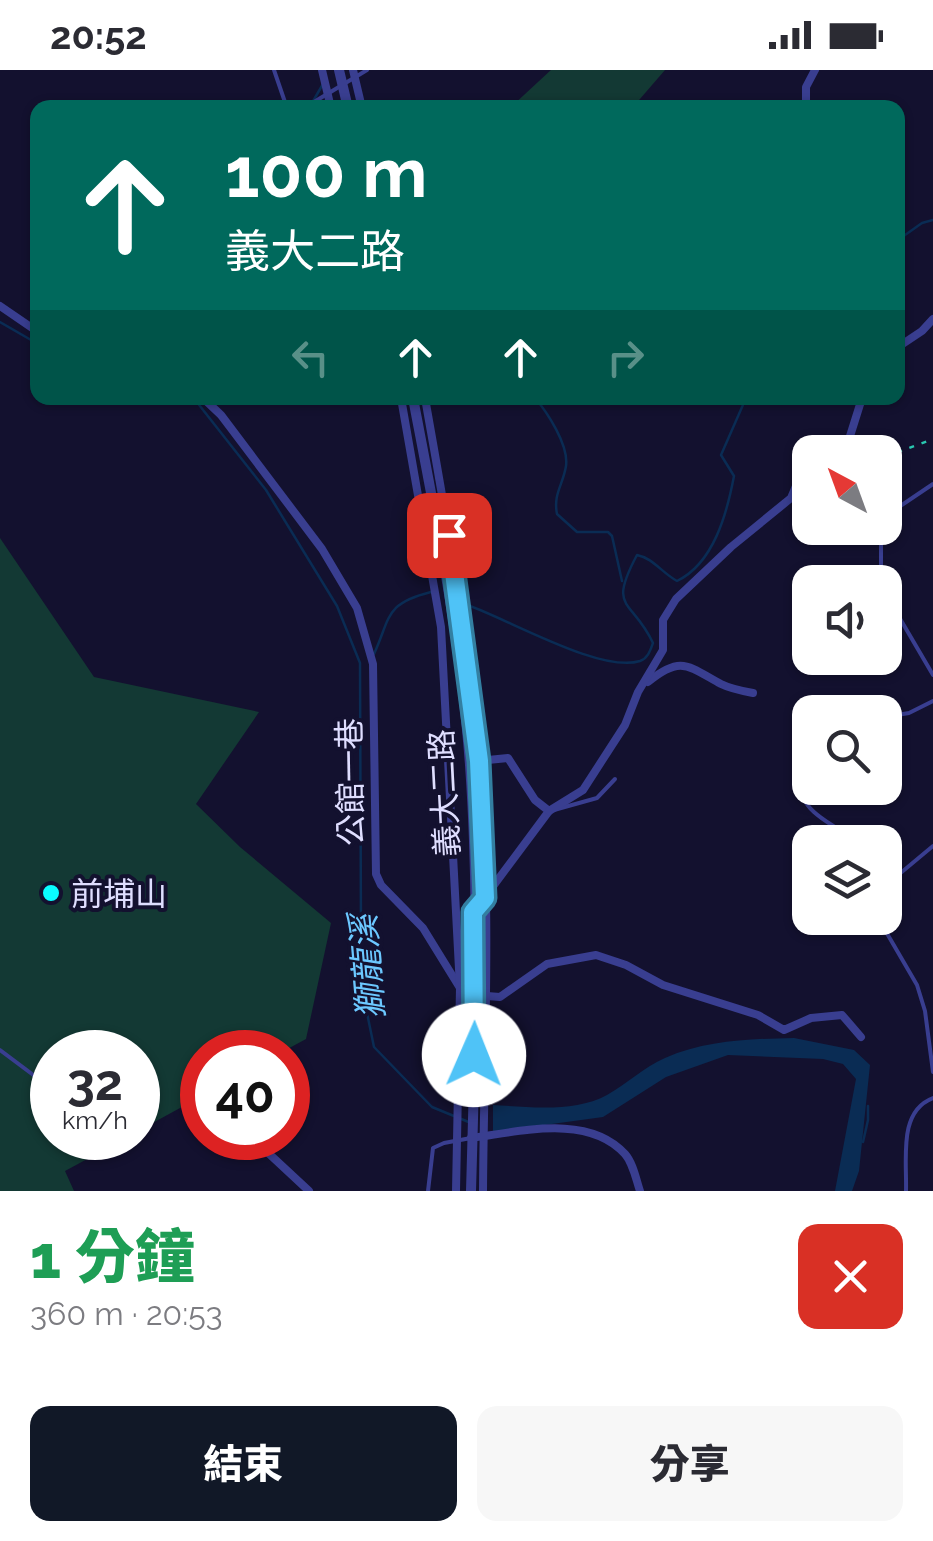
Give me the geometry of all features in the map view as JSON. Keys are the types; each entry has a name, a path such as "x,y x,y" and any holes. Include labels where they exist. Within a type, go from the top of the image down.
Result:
{"street":[{"path":"322,70 329,100"},
{"path":"340,70 346,100"},
{"path":"806,100 806,87 815,70"},
{"path":"354,74 360,100"},
{"path":"0,306 30,327"},
{"path":"905,339 922,331 933,319"},
{"name":"公館一巷","path":"210,405 322,549 357,608 373,664 376,874 381,885 423,928 460,988"},
{"name":"義大二路","path":"402,405 441,627 460,988 456,1191"},
{"name":"義大二路","path":"415,405 475,762 473,912 478,1097 472,1191"},
{"name":"義大二路","path":"427,405 460,603 485,898 488,997 478,1097"},
{"path":"850,435 860,405"},
{"path":"473,912 550,811 571,800 589,783 625,725 638,692 663,650 664,620 676,599 792,496"},
{"path":"638,692 662,670 681,664 690,665 726,687 753,694"},
{"path":"475,762 508,758 536,800 550,811"},
{"path":"460,988 474,995 500,997 547,964 596,955 626,965 663,985 758,1015 784,1030 811,1018 842,1015 862,1036"},
{"path":"477,1137 572,1128 613,1144 628,1157 640,1191"},
{"name":"義大二路","path":"477,1137 483,1191"},
{"path":"276,1160 309,1191"}],"lane":[{"path":"274,70 284,100"},
{"path":"318,100 343,86 354,74 367,70"},
{"path":"902,505 933,484"},
{"path":"902,622 933,674"},
{"path":"902,713 933,701"},
{"path":"550,811 598,798 615,779"},
{"path":"808,805 834,825"},
{"path":"902,872 933,846"},
{"path":"888,935 917,985 925,1011 933,1072"},
{"path":"0,1050 30,1073"},
{"path":"906,1191 908,1120 921,1102 933,1098"},
{"path":"428,1191 432,1148 477,1137"}],"path":[{"path":"902,451 933,439"}],"green space":[{"path":"551,70 665,70 639,100 519,100"},
{"path":"0,538 94,677 259,712 196,804 240,847 331,923 308,1030 180,1030 180,1108 160,1119 160,1030 30,1030 30,1160 85,1160 65,1171 74,1191 0,1191"}],"water":[{"path":"794,1038 854,1050 870,1065 859,1171 852,1191 835,1191 856,1079 843,1064 823,1059 728,1055 666,1077 603,1117 493,1132 493,1105 551,1108 594,1101 650,1066 681,1052 728,1042"}],"waterway":[{"path":"314,100 323,84"},
{"path":"905,235 933,220"},
{"name":"獅龍溪","path":"0,322 30,339"},
{"name":"獅龍溪","path":"199,405 266,490 337,606 360,663 361,931 367,1013 374,1047 432,1107 471,1123"},
{"path":"540,405 556,429 566,458 556,501 557,514 577,532 608,532 612,536 622,581"},
{"path":"462,603 577,652 623,663 643,660 653,643 623,596 628,573 637,555 677,581 701,562 723,521 734,476 721,455 743,405"},
{"path":"374,654 397,607 431,592"},
{"name":"獅龍溪","path":"863,1142 868,1106"}],"place":[{"name":"前埔山","path":"51,893"}],"route":[{"path":"449,535 479,761 485,898 473,912 474,1055"}]}
